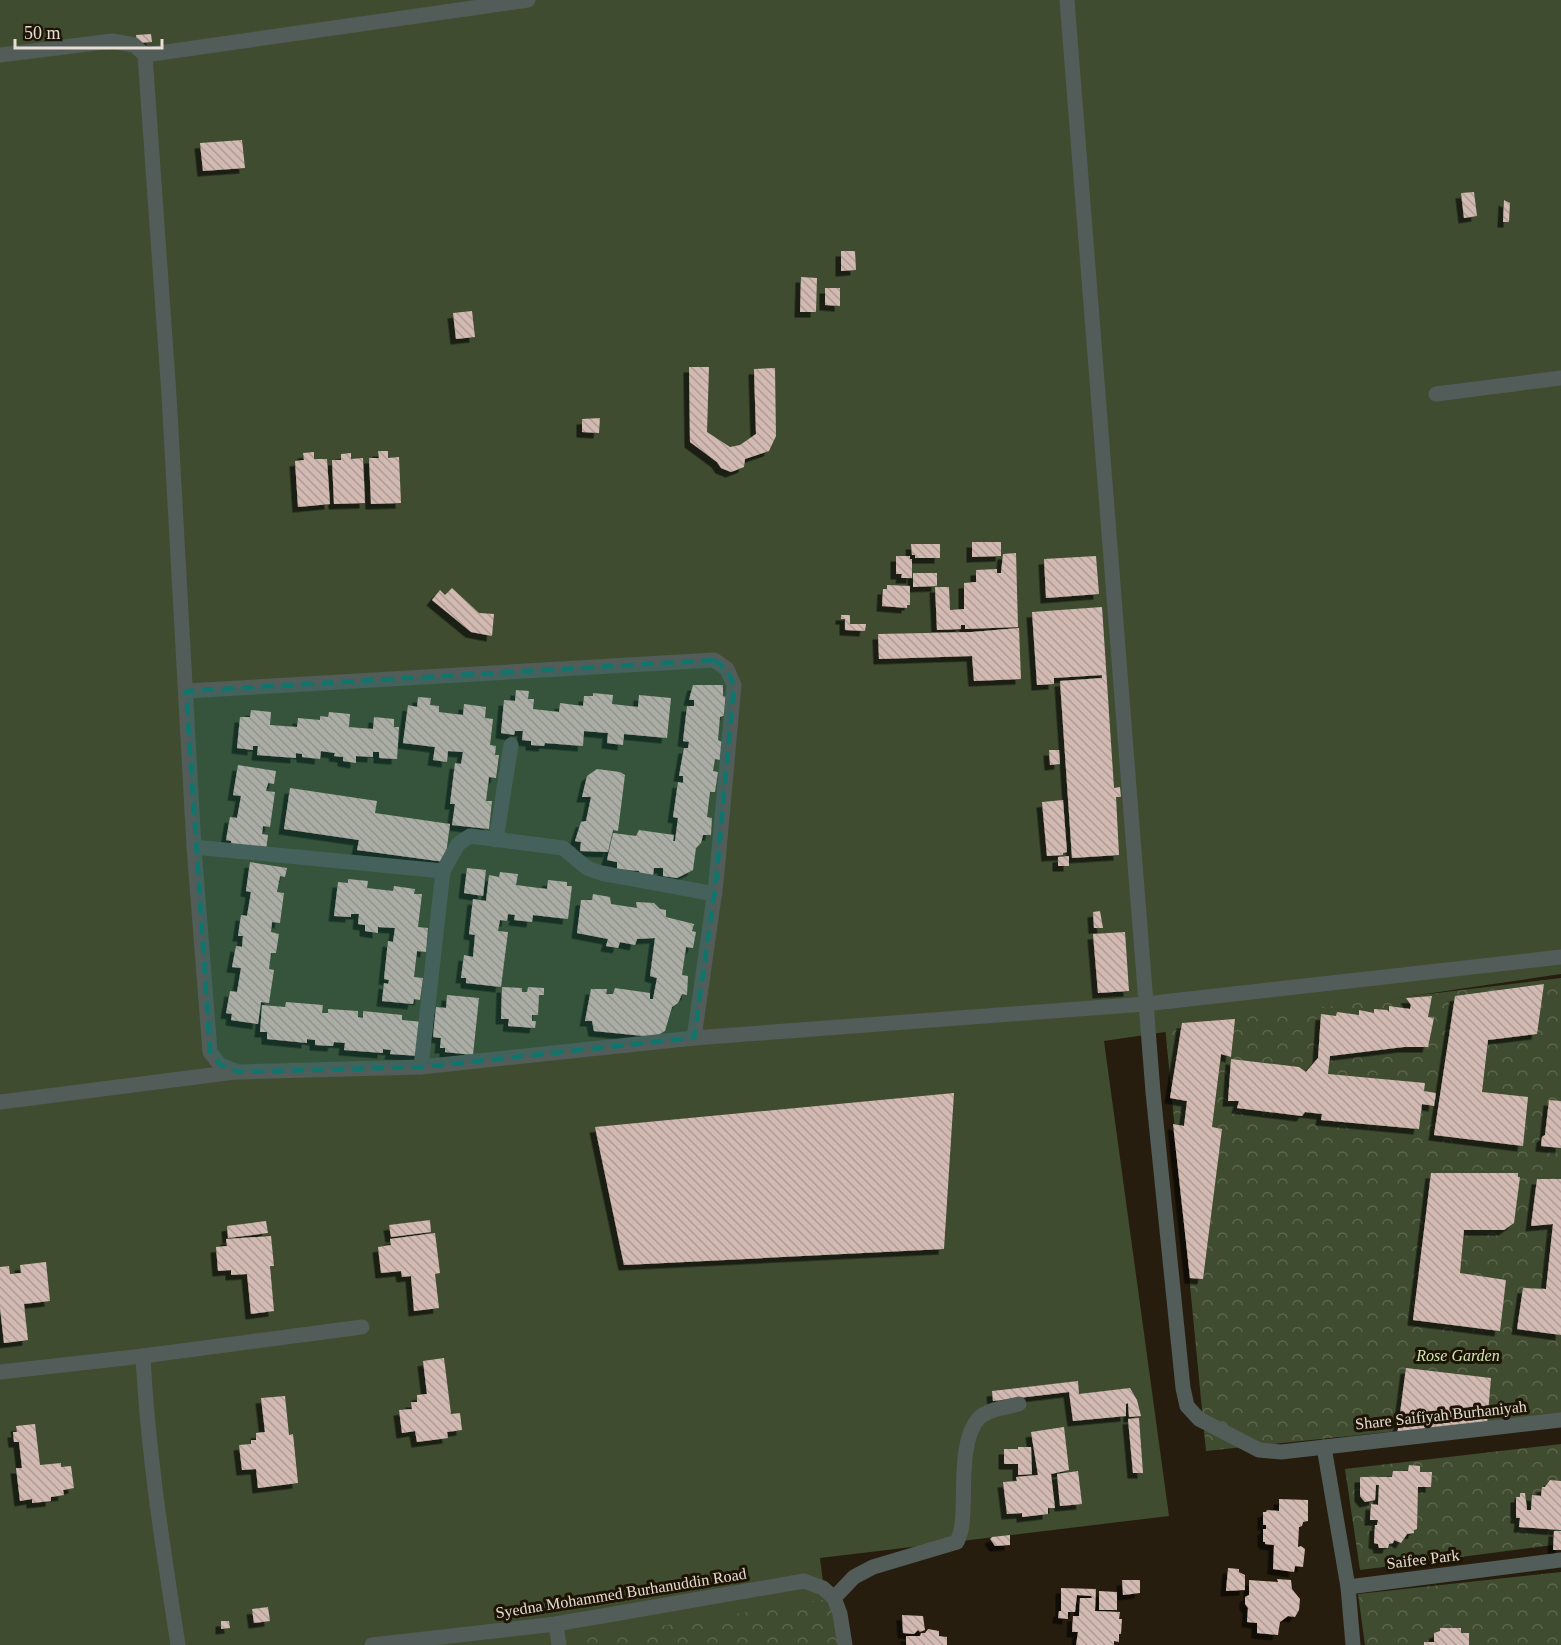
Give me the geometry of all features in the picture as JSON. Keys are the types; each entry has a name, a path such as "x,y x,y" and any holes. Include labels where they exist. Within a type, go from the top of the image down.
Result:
{"street":[{"path":"145,55 528,0"},
{"name":"Share Saifiyah Burhaniyah","path":"1067,0 1145,1004 1183,1388 1187,1406 1199,1419 1259,1450 1281,1452 1561,1420"},
{"path":"0,55 111,41 134,45 145,55 169,394 194,847 210,1052 220,1065 238,1072"},
{"path":"1436,394 1561,378"},
{"path":"186,691 714,660 728,669 734,684 715,894 694,1038"},
{"path":"496,840 511,745"},
{"path":"421,1067 443,871 458,844 470,836 563,848 587,868 601,873 715,894"},
{"path":"194,847 443,871"},
{"path":"0,1102 238,1072 421,1067 694,1038 1145,1004 1561,957"},
{"path":"0,1372 362,1327"},
{"path":"143,1356 146,1421 178,1645"},
{"path":"845,1645 840,1614 834,1598 854,1577 873,1567 957,1542 962,1527 965,1457 971,1434 980,1418 991,1411 1019,1404"},
{"path":"1324,1446 1348,1587 1353,1645"},
{"name":"Saifee Park","path":"1348,1587 1561,1560"},
{"name":"Syedna Mohammed Burhanuddin Road","path":"372,1645 556,1624 804,1581 823,1588 834,1598"},
{"path":"556,1624 559,1645"}],"highlighted area":[{"path":"714,660 727,669 734,685 716,883 694,1038 421,1067 238,1072 220,1065 210,1052 186,691"}],"green space":[{"path":"0,0 1561,0 1561,974 1104,1041 1169,1516 820,1558 831,1645 0,1645"},
{"name":"Rose Garden","path":"1561,978 1561,1414 1206,1451 1165,1026"},
{"path":"1561,1444 1561,1544 1360,1570 1345,1469"},
{"path":"1561,1572 1561,1645 1365,1645 1358,1594"},
{"path":"834,1598 840,1645 574,1645 574,1640"}],"building":[{"path":"151,34 152,42 137,43 136,35"},
{"path":"242,140 245,168 203,171 200,143"},
{"path":"1474,192 1477,216 1464,218 1461,193"},
{"path":"1504,200 1510,203 1509,222 1503,222"},
{"path":"841,251 855,251 856,270 841,271"},
{"path":"801,277 817,278 816,312 800,312"},
{"path":"825,288 840,288 840,306 825,305"},
{"path":"472,311 475,337 456,339 453,313"},
{"path":"689,367 709,367 707,432 730,447 740,445 756,434 754,369 775,368 776,436 769,451 745,459 744,467 731,472 721,468 717,462 690,442"},
{"path":"600,418 599,433 582,432 582,419"},
{"path":"378,451 388,451 388,458 399,457 401,503 371,504 369,458 379,458"},
{"path":"314,452 314,459 327,459 330,504 298,507 295,461 304,460 303,453"},
{"path":"351,453 351,459 363,458 365,503 334,504 332,460 341,460 341,454"},
{"path":"972,542 1001,542 1001,556 972,557"},
{"path":"911,544 940,544 940,558 915,558 915,555 912,555"},
{"path":"1016,553 1018,627 965,629 965,625 961,625 961,629 937,630 935,587 949,587 950,610 964,609 964,583 976,582 976,570 997,569 997,573 1001,573 1003,554"},
{"path":"896,556 910,556 912,578 901,578 902,574 896,574"},
{"path":"1096,556 1099,594 1046,598 1044,559"},
{"path":"913,573 937,573 937,586 913,587"},
{"path":"887,585 910,586 910,605 907,605 907,608 882,606 883,589 887,589"},
{"path":"452,588 479,613 494,614 492,636 471,632 432,600 440,590 445,595"},
{"path":"1102,607 1114,788 1120,787 1121,797 1116,797 1119,855 1072,858 1060,681 1102,678 1102,675 1054,678 1054,684 1037,685 1032,612"},
{"path":"841,615 850,615 850,624 866,624 865,631 845,630 845,619 841,619"},
{"path":"1019,628 1021,679 974,681 972,656 879,659 878,634 972,632"},
{"path":"693,685 723,685 723,696 729,698 726,715 720,717 718,740 722,742 720,760 715,759 713,771 718,772 715,792 710,792 707,817 712,818 711,835 703,835 701,843 696,848 693,870 677,878 663,876 663,868 654,868 653,875 617,869 617,862 607,860 613,833 636,836 639,830 674,835 673,841 675,841 678,818 673,817 678,782 683,783 683,776 679,776 684,748 688,748 689,742 683,741 687,706 694,706 694,700 689,700"},
{"path":"516,690 529,691 528,699 534,699 533,709 559,712 560,703 583,706 584,696 593,696 593,693 613,695 612,704 638,707 639,695 671,698 667,738 624,734 623,745 607,743 608,733 584,731 583,746 545,743 544,746 531,745 531,741 522,740 523,731 515,731 514,735 501,733 504,700 515,701"},
{"path":"418,697 431,698 430,705 439,706 439,712 463,715 464,704 486,707 485,718 493,719 490,745 496,746 495,755 499,755 496,778 489,777 486,801 492,801 489,829 452,825 455,804 450,804 455,763 461,764 463,752 448,751 447,762 433,760 435,747 403,743 408,705 417,707"},
{"path":"251,710 271,712 270,725 297,727 298,718 320,720 320,716 328,717 329,712 350,714 349,727 373,729 374,717 394,719 394,727 399,727 397,759 379,758 379,752 373,752 373,757 356,756 356,763 343,761 343,757 334,756 335,753 321,751 320,759 302,757 302,754 296,753 296,758 257,755 258,746 253,746 253,750 237,748 240,717 250,717"},
{"path":"1049,750 1059,750 1060,764 1050,765"},
{"path":"238,765 276,771 274,784 268,783 266,791 275,792 270,827 263,826 262,834 268,835 266,851 231,846 231,841 226,840 230,817 237,818 241,796 233,795"},
{"path":"597,769 620,772 625,775 618,831 613,830 608,852 580,851 581,842 575,841 581,822 586,821 591,797 582,797 587,776"},
{"path":"290,788 377,801 375,813 450,824 445,862 357,850 359,840 284,829"},
{"path":"1063,800 1067,852 1063,855 1047,856 1042,802"},
{"path":"1069,856 1069,866 1058,866 1058,857"},
{"path":"250,862 287,868 285,877 280,876 277,892 284,893 280,923 272,922 271,932 279,934 276,953 271,953 269,969 274,970 269,1003 261,1002 258,1024 231,1020 232,1014 226,1013 230,991 237,992 241,968 232,967 236,946 242,947 243,936 238,936 241,915 247,916 251,892 246,891"},
{"path":"467,868 486,870 483,896 464,893"},
{"path":"500,872 518,874 516,885 547,889 548,880 567,882 567,886 572,886 568,919 533,915 532,922 514,920 515,915 508,914 507,921 500,920 498,931 508,932 501,987 466,983 466,978 461,978 464,955 473,957 475,935 469,934 473,899 486,901 489,875 499,877"},
{"path":"348,879 368,881 367,888 393,891 394,886 415,889 414,894 422,894 418,927 428,928 426,952 417,951 414,977 423,978 420,1000 414,999 413,1004 382,1001 384,983 388,984 389,980 384,979 388,941 393,942 395,928 378,927 378,933 365,931 365,925 358,924 359,914 351,914 351,917 334,916 338,882 348,883"},
{"path":"593,894 610,897 611,904 637,908 636,902 654,903 660,909 666,910 666,917 694,924 692,931 696,932 693,948 686,947 682,975 688,976 687,995 682,994 678,1003 672,1007 665,1031 654,1037 594,1031 592,1021 585,1021 591,989 607,989 606,994 613,994 615,988 650,993 650,999 653,999 657,978 650,976 655,938 637,939 635,945 620,942 618,948 606,946 608,939 577,933 581,900 592,900"},
{"path":"1100,911 1103,928 1094,928 1093,912"},
{"path":"1125,932 1129,991 1098,993 1093,934"},
{"path":"1544,984 1537,1034 1488,1040 1482,1092 1528,1097 1523,1146 1434,1135 1455,996"},
{"path":"502,987 522,988 522,992 527,992 528,987 544,988 544,995 539,995 538,1015 532,1015 532,1021 536,1021 535,1028 508,1026 509,1019 501,1019"},
{"path":"447,995 479,998 473,1055 445,1052 445,1048 440,1048 441,1038 433,1037 436,1007 446,1008"},
{"path":"1432,996 1428,1017 1434,1018 1428,1047 1404,1047 1330,1056 1328,1074 1425,1083 1424,1091 1436,1093 1434,1106 1422,1104 1419,1129 1321,1120 1322,1114 1305,1112 1302,1116 1237,1108 1239,1101 1228,1101 1231,1059 1299,1067 1306,1072 1318,1058 1321,1014 1336,1016 1337,1012 1359,1015 1359,1010 1374,1013 1374,1009 1389,1012 1389,1006 1410,1009 1411,1005 1406,998"},
{"path":"286,1002 323,1005 322,1013 328,1013 328,1009 358,1011 358,1017 363,1018 363,1011 402,1015 402,1020 423,1022 420,1056 390,1054 391,1050 383,1049 383,1053 344,1050 345,1043 334,1042 333,1046 315,1045 315,1040 307,1039 307,1043 267,1039 267,1032 260,1032 262,1005 285,1007"},
{"path":"1235,1019 1231,1057 1221,1054 1212,1127 1222,1129 1203,1279 1190,1278 1173,1124 1184,1126 1187,1101 1170,1098 1182,1023"},
{"path":"954,1093 944,1249 624,1265 595,1127"},
{"path":"1549,1100 1561,1101 1561,1148 1541,1146 1542,1137 1545,1135"},
{"path":"1431,1173 1518,1173 1520,1177 1514,1223 1504,1230 1464,1230 1460,1273 1506,1280 1500,1331 1413,1320"},
{"path":"1537,1179 1561,1179 1561,1335 1517,1329 1523,1288 1546,1289 1553,1224 1531,1226"},
{"path":"430,1220 431,1232 391,1237 389,1225"},
{"path":"266,1221 268,1233 228,1238 227,1226"},
{"path":"435,1233 440,1273 435,1274 439,1308 414,1311 411,1276 402,1277 401,1271 381,1273 378,1247 391,1245 390,1239"},
{"path":"271,1236 274,1266 270,1266 274,1311 251,1314 247,1274 231,1275 231,1270 218,1271 216,1247 227,1246 226,1239"},
{"path":"46,1262 50,1301 24,1304 28,1340 4,1343 0,1308 0,1267 9,1266 10,1274 21,1273 20,1265"},
{"path":"444,1358 451,1414 460,1413 462,1430 447,1432 448,1438 417,1442 415,1431 402,1433 399,1410 412,1409 411,1402 417,1402 417,1395 427,1394 423,1361"},
{"path":"1406,1368 1491,1378 1487,1425 1397,1436"},
{"path":"1078,1381 1079,1394 1130,1388 1137,1400 1141,1416 1129,1417 1128,1403 1126,1404 1126,1416 1073,1421 1069,1392 993,1401 992,1391"},
{"path":"285,1396 289,1435 293,1434 298,1483 258,1488 256,1469 242,1470 239,1445 251,1444 251,1440 256,1440 256,1433 265,1432 261,1398"},
{"path":"1139,1418 1143,1473 1133,1473 1128,1419"},
{"path":"35,1424 40,1465 61,1463 61,1467 71,1466 74,1488 63,1490 64,1495 51,1497 51,1501 32,1503 32,1499 20,1501 16,1468 22,1468 19,1442 14,1442 13,1432 17,1432 16,1426"},
{"path":"1064,1427 1069,1470 1051,1474 1055,1508 1048,1508 1048,1514 1022,1517 1022,1513 1007,1514 1003,1482 1017,1481 1016,1477 1038,1475 1031,1432"},
{"path":"1018,1447 1031,1447 1032,1474 1018,1475 1018,1464 1004,1464 1004,1449 1018,1449"},
{"path":"1409,1465 1420,1466 1420,1472 1432,1472 1431,1487 1418,1487 1417,1529 1414,1533 1407,1534 1401,1543 1394,1540 1388,1548 1379,1548 1378,1544 1374,1543 1375,1525 1378,1520 1370,1520 1371,1504 1378,1505 1379,1485 1376,1485 1375,1500 1365,1502 1360,1496 1360,1477 1392,1477 1393,1471 1408,1471"},
{"path":"1078,1471 1082,1504 1060,1506 1057,1474"},
{"path":"1550,1480 1561,1481 1561,1530 1519,1527 1520,1518 1516,1518 1516,1497 1520,1497 1520,1493 1525,1493 1527,1510 1531,1510 1532,1495 1541,1496 1542,1487 1545,1487"},
{"path":"1279,1499 1308,1500 1308,1521 1303,1522 1299,1527 1298,1547 1305,1549 1303,1567 1295,1566 1294,1572 1273,1569 1274,1545 1263,1542 1263,1529 1266,1529 1266,1525 1263,1525 1263,1512 1279,1511"},
{"path":"1554,1531 1561,1531 1561,1550 1553,1550"},
{"path":"1010,1535 1010,1545 995,1546 990,1539 992,1537"},
{"path":"1228,1568 1239,1569 1239,1572 1245,1575 1245,1590 1226,1591"},
{"path":"1277,1579 1291,1580 1292,1589 1300,1599 1299,1610 1295,1617 1288,1616 1280,1622 1278,1635 1257,1633 1257,1623 1247,1622 1248,1608 1245,1604 1245,1597 1249,1595 1249,1580 1278,1582"},
{"path":"1122,1580 1140,1580 1140,1593 1123,1595"},
{"path":"1061,1588 1096,1589 1095,1611 1120,1612 1119,1619 1122,1619 1119,1642 1114,1641 1114,1645 1076,1645 1078,1632 1072,1632 1073,1616 1079,1616 1080,1598 1092,1598 1077,1595 1075,1612 1068,1612 1068,1619 1058,1618 1059,1611 1061,1611"},
{"path":"1099,1591 1117,1592 1117,1610 1099,1610"},
{"path":"268,1607 270,1621 254,1623 252,1609"},
{"path":"902,1615 923,1616 925,1630 920,1632 918,1630 914,1634 903,1633"},
{"path":"221,1621 229,1621 230,1628 221,1629"},
{"path":"1440,1628 1461,1628 1461,1633 1469,1633 1469,1645 1424,1645 1424,1642 1434,1642 1434,1633 1440,1631"},
{"path":"928,1629 939,1631 939,1636 947,1637 947,1645 906,1645 906,1636 920,1636"}]}
